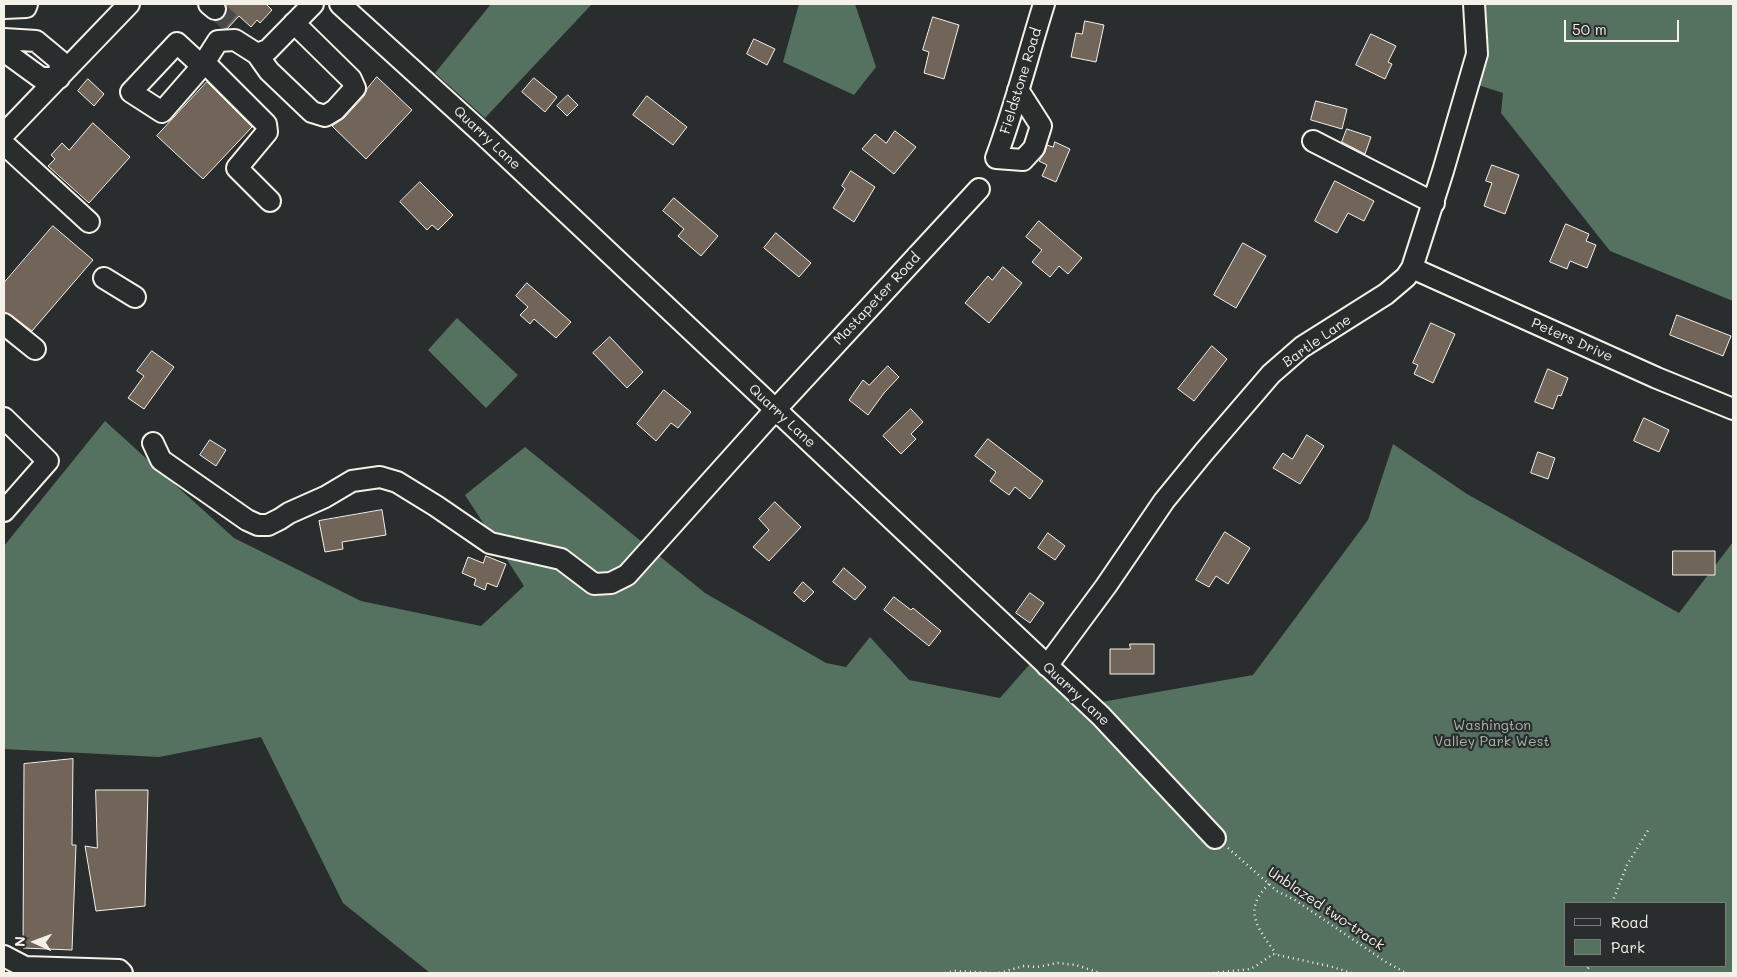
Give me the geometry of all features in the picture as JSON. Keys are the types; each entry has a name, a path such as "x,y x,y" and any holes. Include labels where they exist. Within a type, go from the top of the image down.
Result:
{"street":[{"path":"4,8 26,7 27,4"},
{"path":"4,134 129,4"},
{"name":"Quarry Lane","path":"340,4 484,135 1101,716 1215,838"},
{"name":"Fieldstone Road","path":"1018,90 1041,126 1034,148 1023,160 996,158 1011,119 1018,90 1044,4"},
{"name":"Bartle Lane","path":"1047,666 1106,586 1164,500 1271,374 1302,347 1386,294 1412,268 1434,203 1477,54 1474,4"},
{"path":"257,54 268,50 299,12 351,79 354,88 335,110 325,116 312,112 269,71 257,54 233,32 218,41 203,64 266,124 267,132 237,168 270,201"},
{"path":"4,39 36,41 60,60 59,78"},
{"path":"4,50 41,78 59,78"},
{"path":"1313,141 1434,203"},
{"path":"4,144 89,222"},
{"name":"Mastapeter Road","path":"153,443 161,460 258,525 280,520 289,513 325,497 352,481 380,477 397,482 490,543 561,559 594,584 611,583 627,575 979,189"},
{"name":"Peters Drive","path":"1412,268 1657,378 1733,409"},
{"path":"104,278 134,297"},
{"path":"4,324 35,349"},
{"path":"4,418 48,461 4,511"},
{"path":"4,956 25,967 119,970 122,973"}],"path":[{"path":"1612,902 1627,865 1649,829"},
{"name":"Unblazed two-track","path":"1215,838 1277,891 1295,900 1386,962 1406,973"},
{"path":"1269,884 1259,895 1254,916 1258,928 1276,954"},
{"path":"1214,973 1250,969 1273,954 1352,973"},
{"path":"999,973 1024,966 1037,967 1058,963 1076,965 1100,973"},
{"path":"945,973 956,971 992,973"}],"green space":[{"path":"491,4 592,4 485,118 435,73"},
{"path":"799,4 855,4 876,67 854,95 783,62"},
{"path":"1480,4 1733,4 1733,301 1610,251 1501,113 1503,93 1475,84"},
{"path":"457,318 518,375 486,408 428,350"},
{"name":"Washington Valley Park West","path":"105,421 234,538 361,601 481,626 524,586 465,495 525,447 705,593 826,663 846,667 870,637 909,680 1000,698 1044,648 1096,703 1253,675 1368,520 1393,444 1467,494 1679,613 1733,542 1733,973 430,973 343,903 261,737 159,757 4,749 4,546"}],"building":[{"path":"225,4 266,4 272,10 260,23 257,20 251,27 239,16 227,29 224,29 215,21 220,20 227,11"},
{"path":"933,17 959,25 944,79 924,73 929,52 923,50"},
{"path":"1085,21 1104,25 1096,62 1071,57 1076,33 1082,34"},
{"path":"1371,34 1396,46 1388,62 1392,64 1385,79 1356,65"},
{"path":"754,39 775,49 767,65 747,54"},
{"path":"377,77 412,110 366,159 332,126 344,118 364,96"},
{"path":"534,78 557,97 545,112 522,92"},
{"path":"88,79 104,94 94,106 78,91"},
{"path":"207,82 252,127 203,179 157,136"},
{"path":"568,95 578,105 567,116 557,106"},
{"path":"647,96 687,127 673,145 633,115"},
{"path":"1316,101 1347,109 1342,129 1311,120"},
{"path":"93,123 130,157 89,203 48,166 55,159 51,155 62,143 69,150"},
{"path":"1347,129 1371,137 1365,154 1342,142"},
{"path":"895,131 916,147 894,174 862,149 875,134 886,143"},
{"path":"1055,142 1070,149 1056,182 1042,176 1047,165 1039,161 1047,145 1053,147"},
{"path":"1492,165 1519,175 1505,214 1484,206 1492,183 1486,181"},
{"path":"851,171 875,187 854,222 833,208 845,189 842,186"},
{"path":"1335,181 1374,201 1364,221 1348,213 1337,233 1315,221"},
{"path":"420,182 453,215 438,230 432,225 427,230 400,202"},
{"path":"674,198 718,236 701,256 678,236 684,229 663,211"},
{"path":"1039,221 1082,258 1068,274 1059,266 1050,277 1032,262 1042,250 1026,237"},
{"path":"1566,224 1589,234 1586,241 1596,245 1587,268 1570,261 1567,269 1550,262"},
{"path":"53,226 93,260 32,331 4,312 4,283"},
{"path":"776,233 811,263 799,277 764,248"},
{"path":"1243,243 1266,256 1236,308 1214,295"},
{"path":"1003,267 1022,283 989,323 965,303 988,276 992,280"},
{"path":"527,283 571,322 556,338 534,319 530,324 520,315 528,307 516,296"},
{"path":"1677,315 1731,336 1723,356 1670,335"},
{"path":"1431,323 1455,334 1433,383 1414,374 1418,365 1413,363"},
{"path":"610,337 643,372 627,388 593,353"},
{"path":"1212,346 1227,359 1194,401 1178,389"},
{"path":"152,351 174,367 144,409 128,398 144,376 137,371"},
{"path":"888,366 899,377 884,393 868,415 849,400 863,380 869,385"},
{"path":"1548,369 1568,378 1561,396 1558,395 1553,409 1535,402"},
{"path":"664,390 691,412 678,428 671,423 656,441 637,424"},
{"path":"911,409 923,422 911,434 916,439 901,454 883,436"},
{"path":"1644,418 1669,430 1659,452 1634,441"},
{"path":"1307,435 1324,446 1300,484 1273,468 1283,453 1292,459"},
{"path":"988,439 1043,481 1030,499 1015,487 1009,495 990,481 996,472 975,456"},
{"path":"210,440 226,450 216,466 200,455"},
{"path":"1538,452 1555,458 1548,479 1531,473"},
{"path":"775,502 801,527 769,561 753,547 769,530 759,519"},
{"path":"382,510 386,535 342,542 343,549 325,552 319,521"},
{"path":"1225,532 1250,548 1228,584 1216,576 1209,587 1196,580"},
{"path":"1048,533 1065,546 1055,560 1038,548"},
{"path":"1673,551 1715,551 1715,575 1673,575"},
{"path":"486,556 506,564 497,587 487,583 485,590 474,585 476,579 462,573 468,557 483,563"},
{"path":"844,568 866,587 855,600 833,582"},
{"path":"803,582 814,592 804,602 794,593"},
{"path":"1030,593 1044,603 1030,623 1016,613"},
{"path":"894,597 911,610 913,608 941,631 929,646 884,610"},
{"path":"1130,644 1154,644 1154,674 1110,674 1110,649 1130,649"},
{"path":"73,759 72,845 76,845 72,950 23,948 24,764"},
{"path":"96,790 148,790 145,906 96,911 85,846 97,848"}],"tunnel":[{"path":"215,9 232,24"}]}
